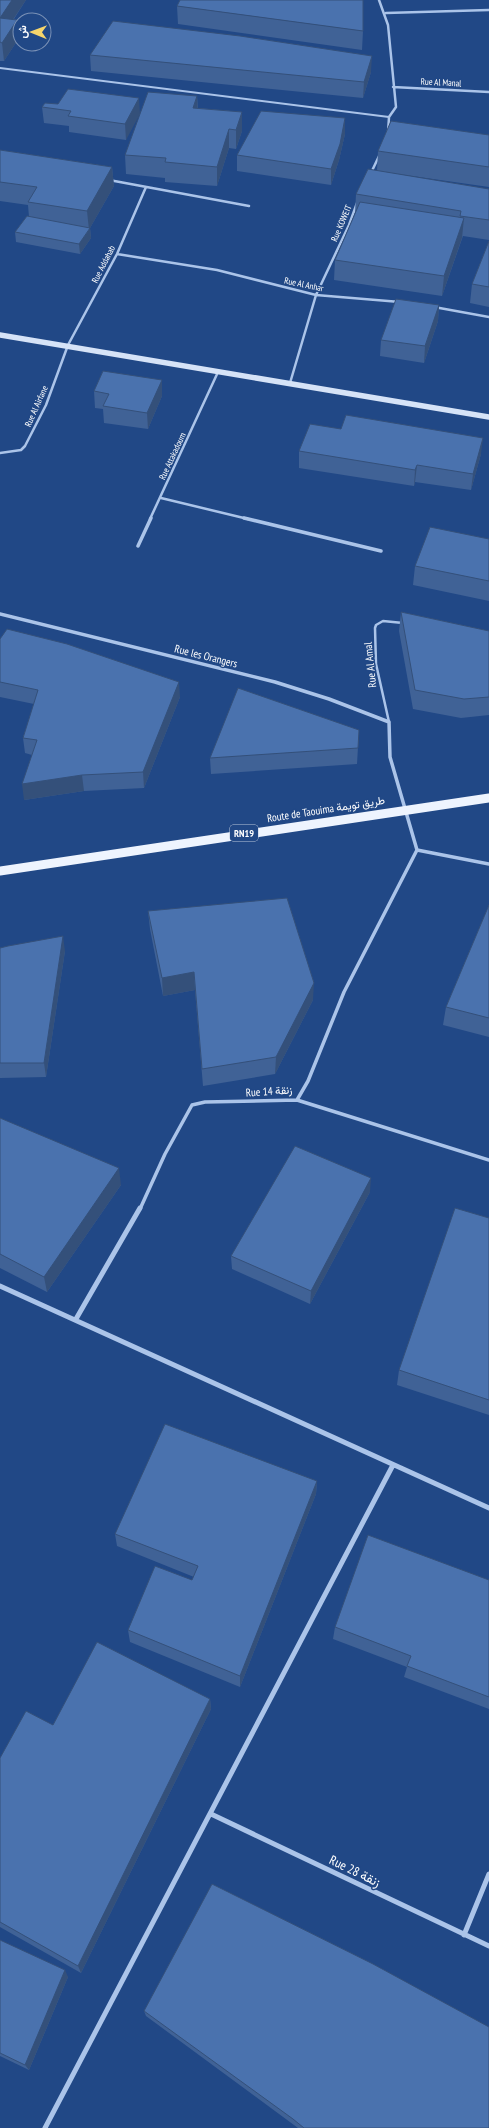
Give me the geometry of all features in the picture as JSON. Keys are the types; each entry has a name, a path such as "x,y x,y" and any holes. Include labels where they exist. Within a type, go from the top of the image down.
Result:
{"main road":[{"name":"Route de Taouima طريق تويمة","path":"0,871 406,809 489,798"}],"street":[{"path":"379,0 386,13 396,107 389,117 387,135"},
{"path":"386,13 489,10"},
{"name":"Rue Al Manal","path":"393,87 489,92"},
{"path":"378,178 370,177 382,149"},
{"path":"108,180 249,206"},
{"name":"Rue Addahab","path":"68,346 117,254 146,187"},
{"name":"Rue KOWEIT","path":"290,382 316,295 349,225 360,196"},
{"name":"Rue Al Anhar","path":"117,254 217,270 316,295 401,302"},
{"path":"430,307 489,317"},
{"path":"0,334 218,372 290,382 489,417"},
{"name":"Rue Al Airfane","path":"0,453 21,450 25,446 46,405 68,346"},
{"name":"Rue Attakadoum","path":"138,546 218,372"},
{"path":"161,498 381,551"},
{"name":"Rue les Orangers","path":"0,614 275,682 329,699 389,722"},
{"path":"389,722 387,738 390,766 406,809 417,850 489,864"},
{"name":"Rue 14 زنقة","path":"76,1320 144,1202 165,1154 192,1105 205,1102 297,1100 308,1081 344,992 417,850"},
{"path":"297,1100 489,1160"},
{"path":"0,1286 489,1508"},
{"path":"45,2128 393,1465"},
{"name":"Rue 28 زنقة","path":"211,1814 489,1946"},
{"path":"464,1935 489,1874"}],"lane":[{"path":"0,68 389,117"},
{"name":"Rue Al Amal","path":"389,722 376,667 374,638 376,625 391,621 409,624"}],"building":[{"path":"0,0 12,0 0,18"},
{"path":"180,0 363,0 363,31 177,6"},
{"path":"0,18 12,19 12,28 2,43 0,42"},
{"path":"113,21 240,36 372,56 364,82 90,55"},
{"path":"68,89 139,98 125,124 68,116 71,111 42,107 45,103 58,104"},
{"path":"148,92 197,96 193,108 242,112 236,130 229,129 217,167 165,162 166,158 125,155"},
{"path":"261,111 345,118 340,144 331,169 237,155"},
{"path":"391,121 489,135 489,167 378,151"},
{"path":"0,150 112,167 87,211 28,202 37,187 0,182"},
{"path":"368,169 489,189 489,220 460,216 461,211 356,194"},
{"path":"360,202 464,218 444,276 335,260"},
{"path":"27,216 90,228 79,244 15,232"},
{"path":"489,241 489,287 472,284"},
{"path":"396,299 439,305 425,346 381,340"},
{"path":"103,371 162,380 147,413 103,406 109,394 94,391"},
{"path":"346,415 483,438 473,474 417,465 415,470 299,451 310,424 341,429"},
{"path":"430,527 489,539 489,581 415,566"},
{"path":"401,612 489,631 489,697 464,699 415,690"},
{"path":"7,629 67,644 179,682 143,772 82,775 22,784 37,740 23,738 38,690 0,682 0,639"},
{"path":"238,688 359,730 358,748 210,758"},
{"path":"287,898 314,983 276,1057 202,1069 194,972 162,978 148,911"},
{"path":"489,905 489,1018 446,1007"},
{"path":"63,936 44,1063 0,1063 0,948"},
{"path":"0,1118 119,1168 44,1277 0,1254"},
{"path":"295,1146 371,1178 311,1291 231,1256"},
{"path":"455,1208 489,1218 489,1400 399,1370"},
{"path":"165,1424 317,1481 240,1676 128,1630 155,1566 192,1580 198,1566 115,1534"},
{"path":"368,1535 489,1580 489,1697 407,1666 411,1656 335,1627"},
{"path":"97,1642 210,1699 78,1966 0,1922 0,1758 26,1711 53,1725"},
{"path":"212,1884 373,1964 489,2027 489,2128 304,2128 144,2011"},
{"path":"0,1940 65,1970 25,2065 0,2053"}]}
